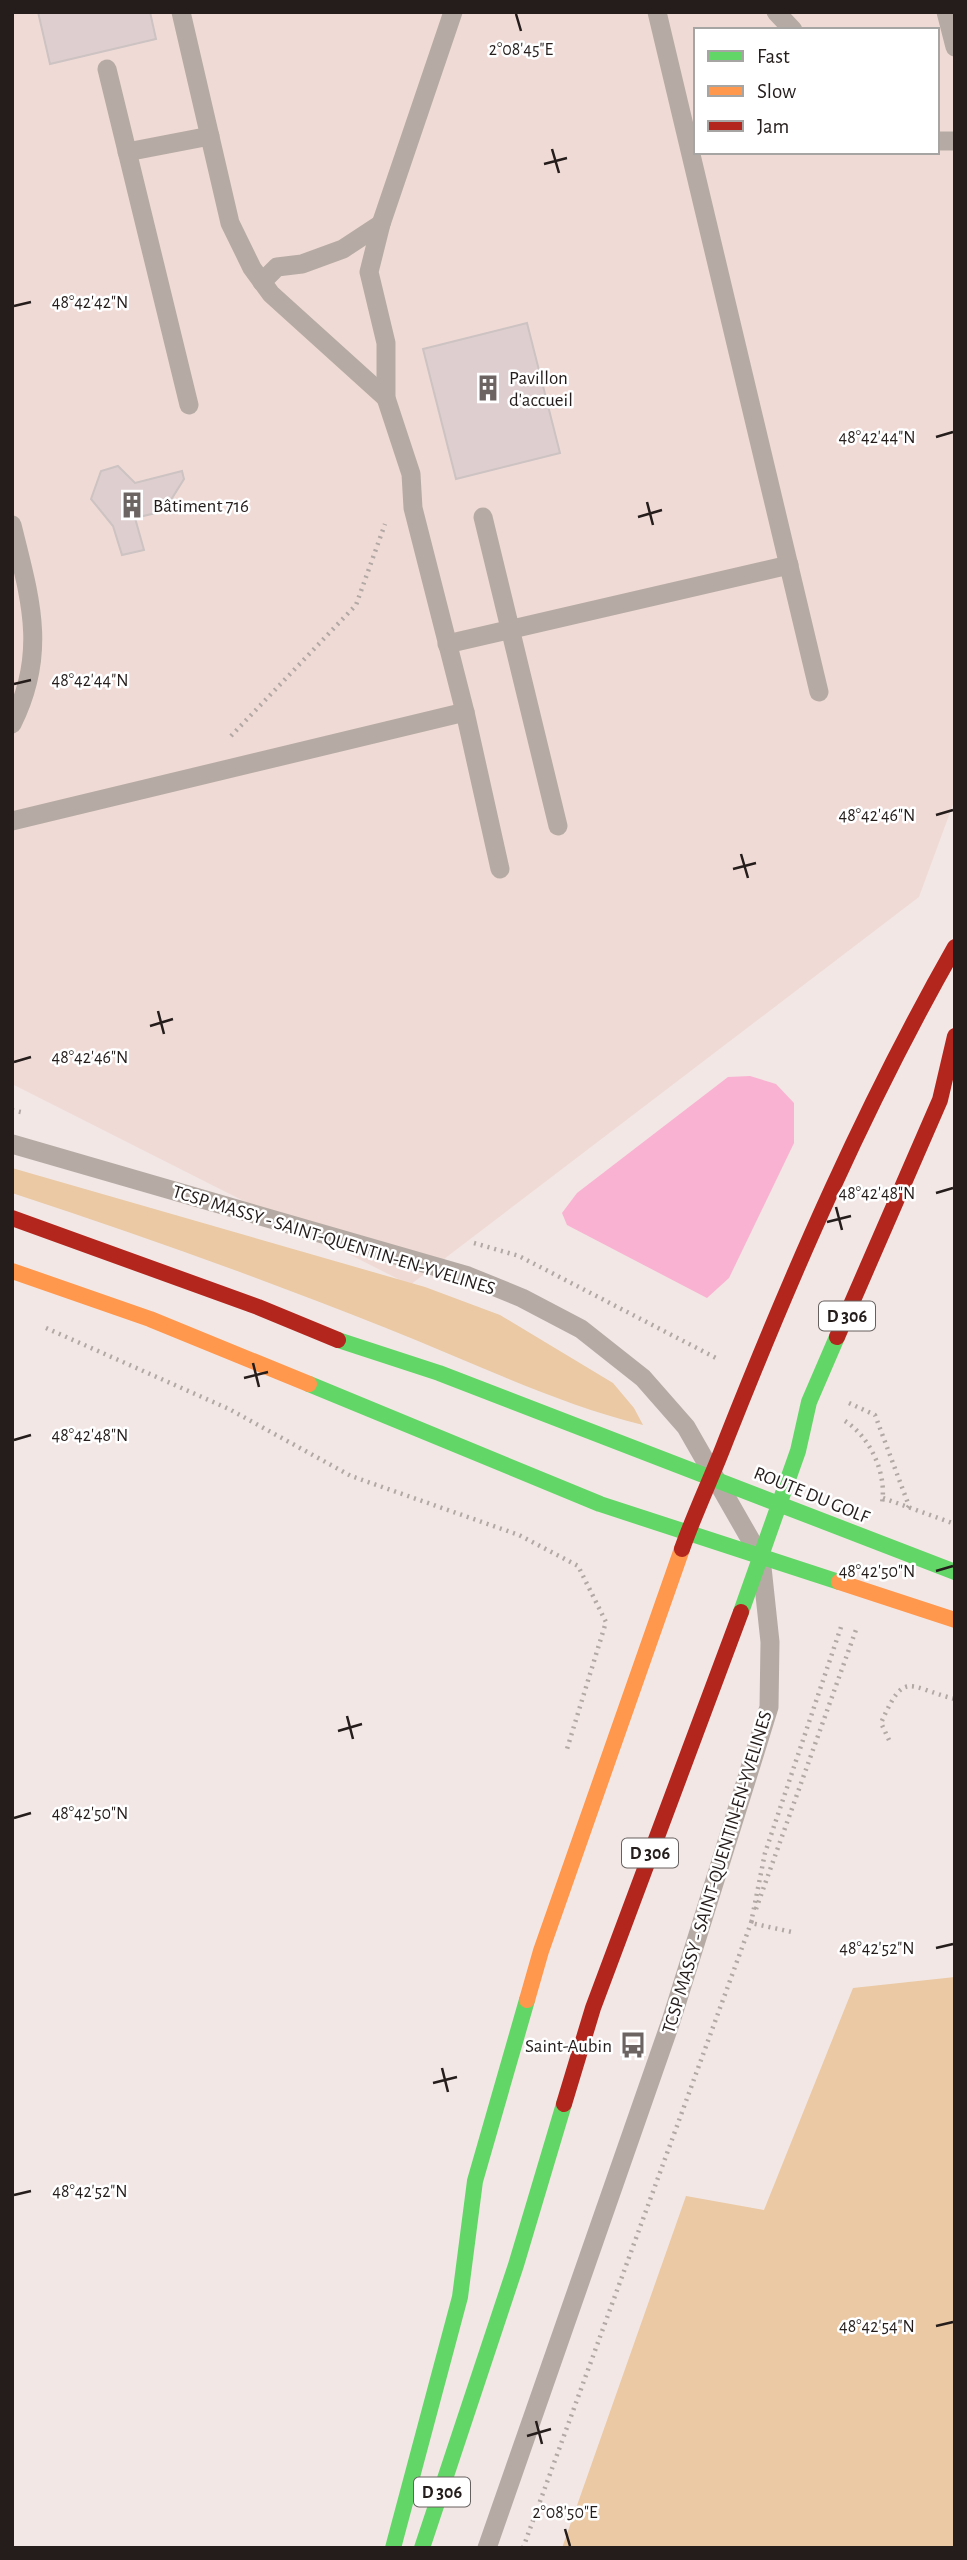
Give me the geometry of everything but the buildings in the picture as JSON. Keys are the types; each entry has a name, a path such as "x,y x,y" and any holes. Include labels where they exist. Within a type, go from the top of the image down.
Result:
{"main road":[{"name":"D 306","path":"393,2548 460,2297 475,2181 537,1964 688,1531 714,1476 765,1343 854,1140 955,947"},
{"name":"D 306","path":"422,2548 516,2264 593,2008 761,1558 798,1451 809,1402 940,1100 955,1036"},
{"name":"ROUTE DU GOLF","path":"12,1218 245,1302 333,1338 439,1373 652,1458 714,1476 779,1505 955,1572"},
{"path":"12,1271 150,1319 600,1504 955,1620"}],"lane":[{"path":"181,12 230,223 271,294 386,398"},
{"path":"453,12 381,225 369,272 386,343 386,398 411,474 413,508 465,712 500,869"},
{"path":"657,12 819,692"},
{"path":"776,12 791,28"},
{"path":"946,12 955,47"},
{"path":"107,69 189,405"},
{"path":"127,152 210,136"},
{"path":"262,282 277,267 302,264 344,249 381,225"},
{"path":"483,517 558,826"},
{"path":"12,524 34,629 27,693 12,724"},
{"path":"447,644 789,565"},
{"path":"12,821 465,712"},
{"name":"TCSP MASSY - SAINT-QUENTIN-EN-YVELINES","path":"12,1144 468,1276 522,1298 581,1329 643,1378 686,1427 761,1558 770,1642 769,1707 671,2021 487,2548"}],"path":[{"path":"223,744 356,605 388,516"},
{"path":"33,1322 229,1409 351,1476 519,1535 578,1566 606,1622 566,1752"},
{"path":"846,1401 875,1415 909,1506"},
{"path":"842,1419 862,1432 884,1480 881,1515"},
{"path":"883,1498 955,1524"},
{"path":"902,1514 909,1506"},
{"path":"523,2548 751,1923 860,1615"},
{"path":"751,1923 765,1853 844,1620"},
{"path":"889,1740 881,1723 899,1689 906,1685 918,1686 955,1699"},
{"path":"751,1923 792,1932"}],"shaded area":[{"path":"12,12 955,12 955,799 919,897 410,1285 12,1084"},
{"path":"750,1076 776,1084 794,1103 794,1143 729,1278 707,1298 567,1225 562,1213 577,1193 728,1077"},
{"path":"12,1168 425,1287 500,1315 613,1383 634,1408 643,1425 545,1393 247,1275 12,1193"},
{"path":"955,1977 955,2548 562,2548 686,2196 764,2210 853,1988"}],"traffic: fast":[{"path":"741,1612 798,1451 809,1402 837,1337"},
{"path":"338,1340 439,1373 955,1572"},
{"path":"309,1384 600,1504 839,1582"},
{"path":"393,2548 460,2297 475,2181 527,2000"},
{"path":"422,2548 516,2265 564,2104"}],"traffic: slow":[{"path":"12,1271 150,1319 309,1384"},
{"path":"527,2000 541,1951 682,1549"},
{"path":"839,1582 955,1620"}],"traffic: jam":[{"path":"682,1549 777,1314 832,1189 891,1067 955,947"},
{"path":"837,1337 940,1100 955,1036"},
{"path":"12,1218 258,1307 338,1340"},
{"path":"564,2104 593,2008 741,1612"}],"place":[{"name":"Pavillon d'accueil","path":"488,388"},
{"name":"Bâtiment 716","path":"132,505"},
{"name":"Saint-Aubin","path":"633,2045"}]}
